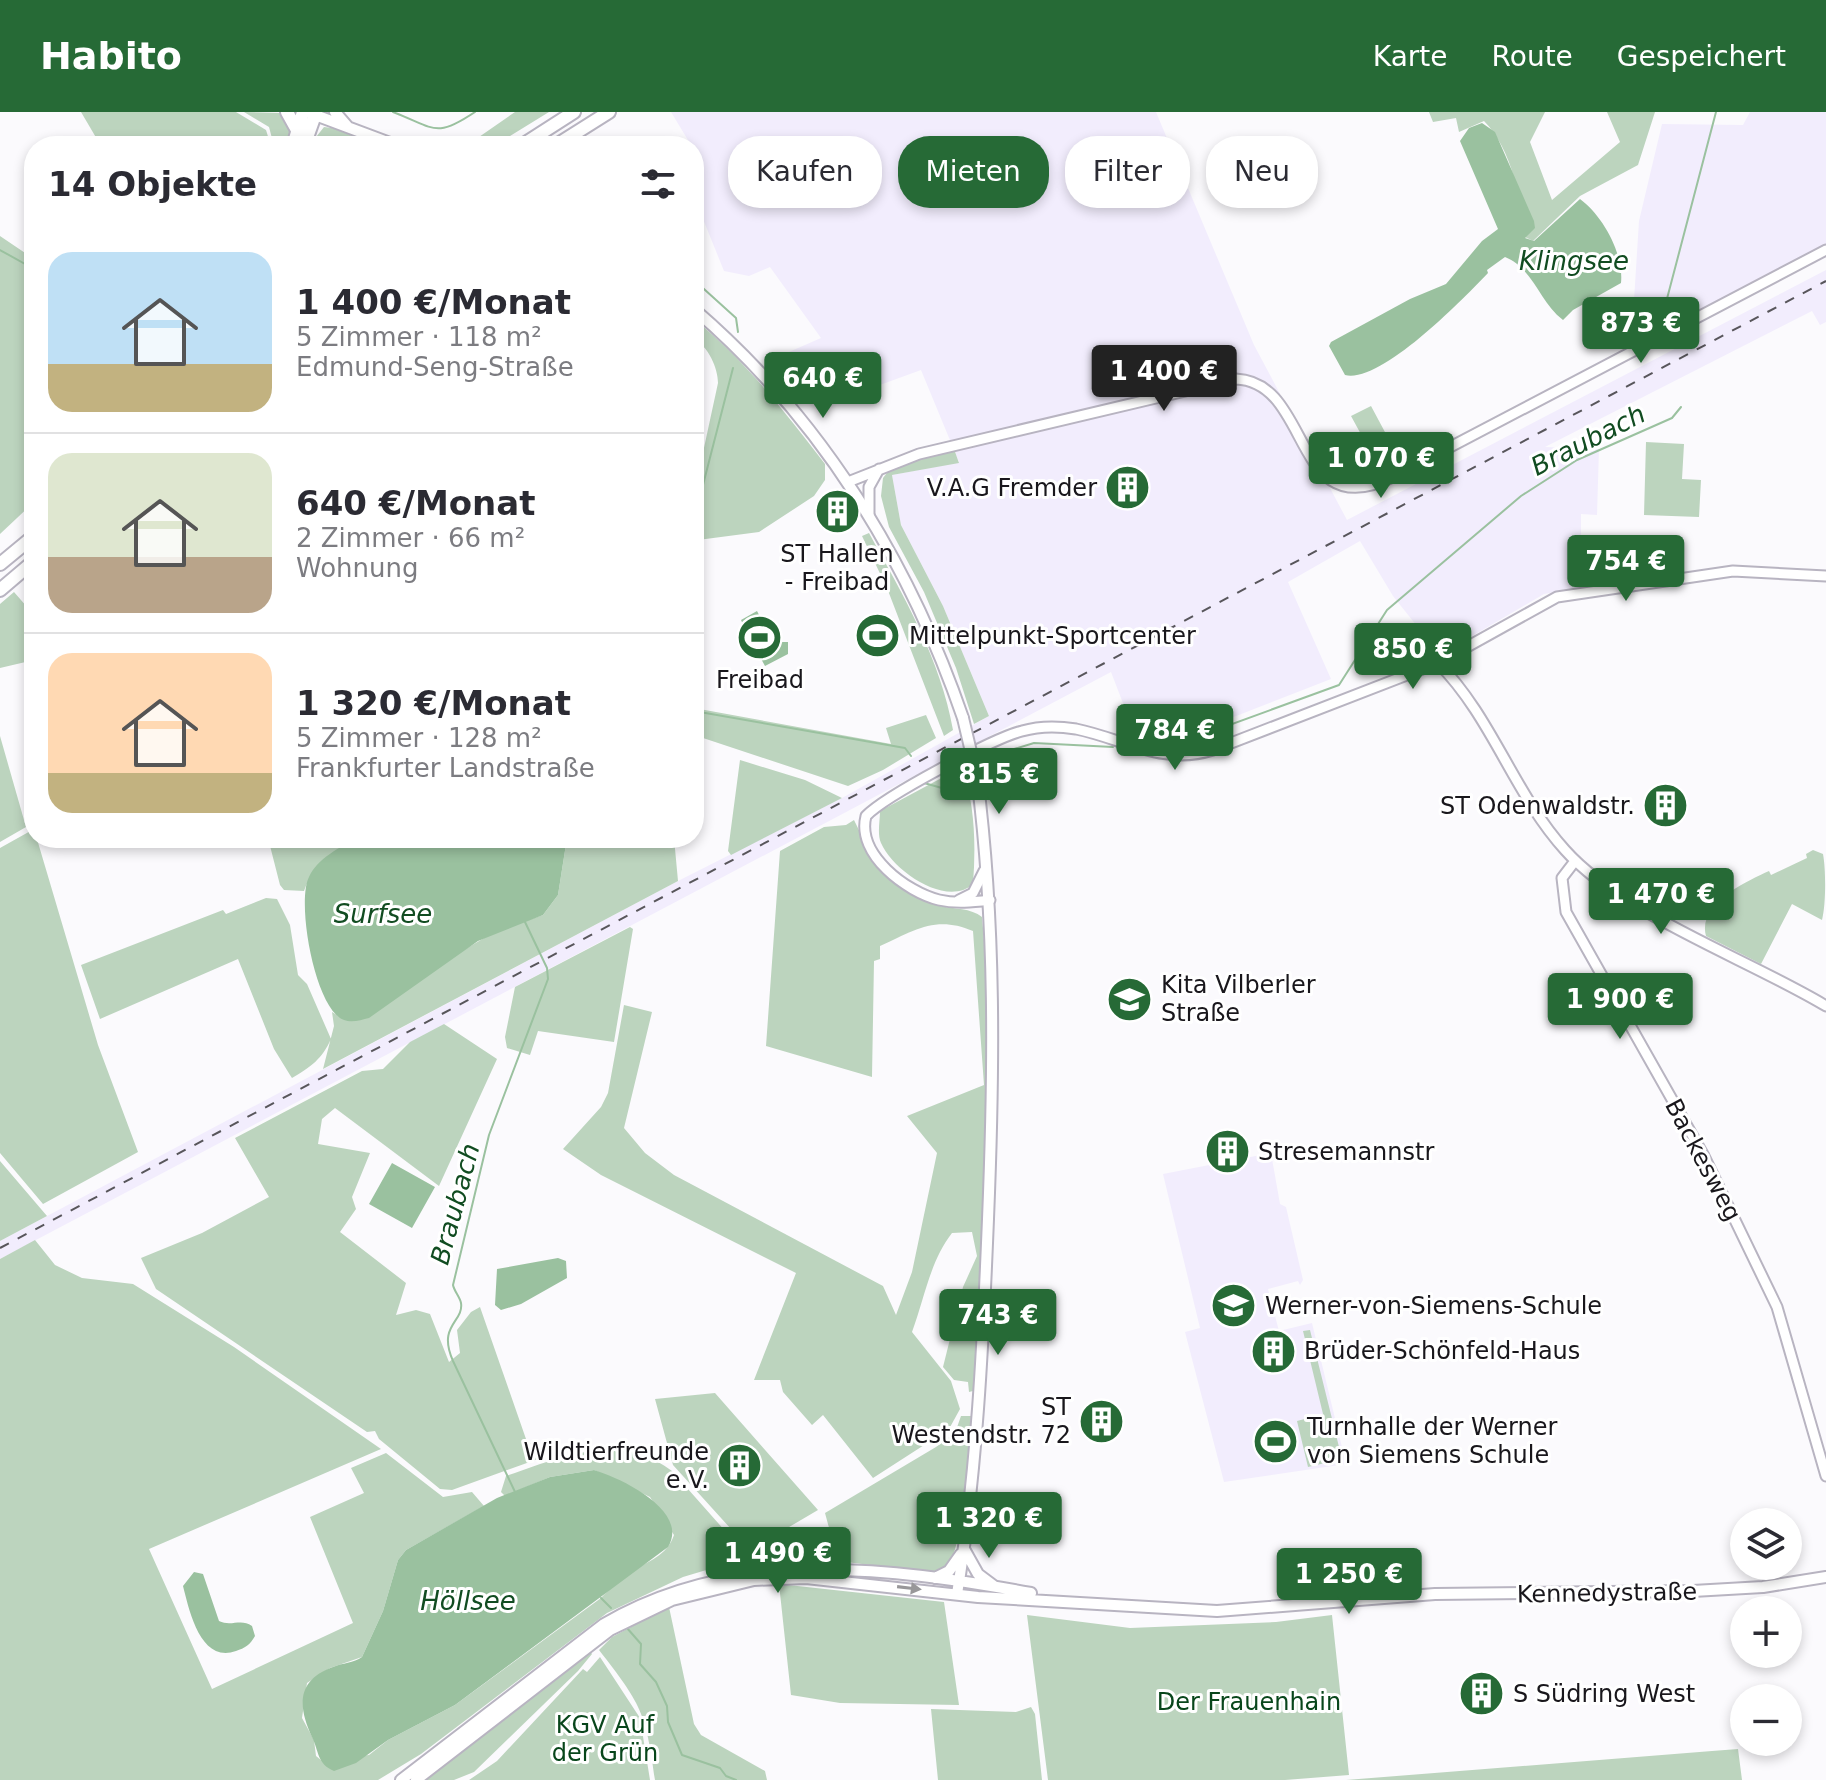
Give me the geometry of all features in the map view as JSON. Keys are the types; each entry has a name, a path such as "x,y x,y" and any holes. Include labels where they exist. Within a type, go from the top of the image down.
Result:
{"highway":[{"path":"287,112 297,130"},
{"path":"537,136 574,112"},
{"path":"571,136 609,112"},
{"path":"296,136 311,113"},
{"path":"306,136 311,113"},
{"path":"0,564 24,544"},
{"path":"0,590 24,570"}],"main road":[{"path":"335,112 349,128"},
{"path":"311,113 371,136"},
{"path":"704,318 762,373 848,482 869,515 922,610 963,718 977,777 990,900 994,1049 984,1311 964,1549 957,1594"},
{"path":"934,1579 949,1571 964,1549"},
{"path":"964,1549 978,1574 996,1587"},
{"path":"401,1780 585,1637 656,1597 716,1578 777,1569 835,1569 959,1582 1068,1600"},
{"path":"416,1780 591,1643 640,1613 672,1600 735,1583 787,1577 957,1594 1068,1600"},
{"name":"Kennedystraße","path":"1068,1600 1217,1611 1386,1597 1648,1594 1763,1587 1826,1577"}],"street":[{"path":"848,482 881,466 1227,380 1261,384 1280,403 1321,473 1335,482 1355,487 1384,481 1826,250"},
{"path":"869,515 869,487 881,466"},
{"path":"990,900 952,902 913,889 890,873 873,850 865,820 873,809 994,741 1031,728 1079,730 1149,753 1199,754 1438,663 1557,597 1733,571 1826,576"},
{"path":"1438,663 1476,709 1549,828 1575,861 1619,895 1826,1006"},
{"path":"952,902 966,898 978,887 986,858"},
{"name":"Backesweg","path":"1575,861 1562,878 1566,912 1704,1156 1777,1307 1826,1476"}],"shaded area":[{"path":"671,112 1156,112 1166,136 1065,136 1065,208 1190,208 1190,193 1254,345 1347,520 1826,270 1826,322 1820,325 1812,311 1545,447 1599,449 1597,515 1581,514 1581,536 1572,539 1581,588 1544,594 1440,655 1393,596 1360,541 1288,582 1331,679 1180,738 1131,724 1111,672 0,1259 0,1241 678,881 842,798 989,716 943,606 901,525 892,475 959,462 921,370 825,405 808,361 787,369 782,355 821,338 770,267 749,276 724,271 704,221 704,136 686,136"},
{"path":"1750,112 1826,112 1826,244 1631,348 1639,221 1662,124 1743,125"},
{"name":"Werner-von-Siemens-Schule","path":"1271,1153 1280,1204 1286,1207 1303,1280 1300,1285 1298,1281 1268,1289 1279,1331 1312,1323 1346,1464 1224,1482 1185,1332 1200,1328 1163,1174"}],"green space":[{"path":"81,112 236,112 266,130 268,136 95,136"},
{"path":"244,112 281,113 291,131 290,136 271,136 269,127"},
{"path":"515,112 549,112 510,136 480,136"},
{"path":"1429,112 1545,112 1530,142 1552,200 1620,142 1607,112 1655,112 1638,165 1580,196 1533,241 1525,237 1514,176 1494,133 1484,121 1459,132 1456,118 1433,122"},
{"path":"324,127 353,136 317,136"},
{"path":"0,236 24,252 24,511 0,534"},
{"path":"704,327 780,406 825,464 825,480 814,496 759,532 704,539 704,448 718,383 711,358 704,347"},
{"path":"1371,406 1386,434 1363,438 1351,416"},
{"path":"1646,442 1684,444 1682,479 1701,480 1699,517 1644,515"},
{"path":"954,449 959,463 892,475 901,525 943,606 989,716 974,724 956,668 924,592 889,527 881,496 883,478 890,469"},
{"path":"869,533 919,628 940,678 953,730 944,736 887,588 862,536"},
{"path":"14,592 24,604 24,662 0,668 0,604"},
{"path":"704,710 891,744 886,728 926,715 936,738 883,770 848,786 704,738"},
{"path":"0,736 24,828 0,842"},
{"path":"740,760 805,780 842,798 731,855 728,851"},
{"path":"962,767 974,825 973,884 949,892 922,883 887,854 880,839 880,811"},
{"path":"854,820 877,861 897,884 924,901 968,910 982,917 989,997 984,1233 973,1391 969,1392 968,1382 954,1380 943,1367 963,1287 977,1256 972,1232 952,1233 933,1268 912,1332 951,1381 960,1409 949,1429 873,1478 823,1415 812,1425 783,1392 780,1380 754,1380 796,1273 601,1175 563,1149 601,1107 608,1093 624,1005 652,1012 624,1128 645,1153 674,1175 883,1286 896,1315 912,1272 937,1153 907,1116 984,1085 973,931 960,926 937,924 880,946 880,959 874,961 872,1077 766,1046 780,851 824,827 846,825"},
{"path":"24,835 24,848 40,848 98,1045 138,1152 43,1204 0,1153 0,848"},
{"path":"271,848 340,848 313,874 304,891 284,890"},
{"path":"565,848 675,848 678,881 323,1069 334,1026 332,1012 345,1020 496,931 543,915 558,895"},
{"path":"1813,850 1823,854 1824,861 1822,920 1792,904 1761,964 1706,936 1705,924 1709,914 1726,895 1769,871 1771,875 1807,858 1806,854"},
{"path":"266,898 277,899 290,925 298,975 307,984 331,1039 324,1052 310,1066 292,1078 274,1049 238,959 100,1019 81,965 223,910 226,914"},
{"path":"630,927 633,929 614,1042 538,1031 530,1055 507,1048 505,1037 515,987"},
{"path":"444,1024 497,1059 439,1186 335,1108 322,1119 318,1144 370,1153 352,1197 356,1209 340,1232 406,1283 396,1315 416,1310 430,1314 449,1362 460,1353 457,1330 471,1312 480,1307 526,1439 537,1450 538,1459 452,1490 440,1489 379,1439 375,1431 367,1432 156,1289 141,1258 202,1233 269,1197 235,1138 362,1071 383,1069 410,1042"},
{"path":"0,1161 47,1216 0,1241"},
{"path":"35,1240 55,1265 82,1278 133,1284 234,1347 381,1449 149,1549 212,1689 353,1623 310,1517 364,1493 351,1468 386,1453 443,1497 472,1492 484,1506 406,1550 398,1560 383,1611 362,1657 330,1668 307,1683 302,1718 314,1740 316,1756 321,1760 369,1755 388,1740 455,1705 601,1598 623,1578 662,1553 674,1535 650,1497 594,1470 550,1477 505,1496 501,1492 506,1476 590,1451 632,1452 652,1459 672,1471 742,1550 743,1559 683,1577 607,1613 421,1754 378,1780 0,1780 0,1259"},
{"path":"1310,1330 1342,1459 1308,1467 1297,1421 1323,1414 1303,1331"},
{"path":"715,1393 818,1510 750,1550 673,1465 655,1399"},
{"path":"961,1416 971,1416 965,1488 961,1525 947,1566 934,1573 838,1561 825,1513 936,1447 955,1433"},
{"path":"779,1584 944,1602 959,1705 840,1703 791,1695"},
{"path":"669,1607 694,1724 701,1735 765,1771 767,1780 655,1780 639,1710 599,1650 612,1637"},
{"name":"Der Frauenhain","path":"1027,1615 1130,1628 1276,1622 1332,1615 1349,1775 1285,1780 1048,1780"},
{"path":"588,1649 592,1654 578,1671 474,1772 454,1780 420,1780"},
{"name":"KGV Auf der Grün","path":"600,1657 640,1718 650,1780 469,1780 497,1761 583,1669 587,1672"},
{"path":"1031,1707 1035,1714 1042,1780 938,1780 931,1709 1016,1712"},
{"path":"1730,1750 1730,1756 1739,1756 1742,1780 1346,1780"}],"water":[{"name":"Klingsee","path":"1482,123 1495,132 1534,221 1535,228 1525,238 1534,241 1580,199 1597,215 1610,236 1619,260 1621,283 1573,310 1563,320 1523,269 1505,257 1487,270 1488,273 1441,319 1399,354 1379,367 1360,374 1345,375 1329,346 1331,342 1410,299 1446,284 1482,241 1498,229 1460,141 1469,128"},
{"name":"Freibad","path":"757,611 773,642 788,642 788,654 765,666 749,636 741,636 747,633 741,620"},
{"name":"Surfsee","path":"340,848 565,848 558,895 543,915 478,941 369,1018 356,1021 344,1020 324,997 307,931 305,908 309,877 330,854"},
{"path":"392,1163 435,1187 412,1228 369,1204"},
{"path":"558,1258 566,1261 567,1278 521,1304 501,1310 495,1305 497,1269"},
{"name":"Höllsee","path":"594,1470 635,1488 661,1509 670,1521 672,1534 668,1547 455,1705 388,1740 356,1763 334,1771 324,1765 304,1715 306,1687 321,1673 362,1657 383,1611 398,1560 406,1550 497,1498 550,1477"},
{"path":"194,1572 203,1574 219,1621 252,1626 255,1636 247,1646 224,1653 213,1650 205,1642 193,1620 183,1586"}],"waterway":[{"path":"393,112 435,128 451,126 475,112"},
{"name":"Braubach","path":"1658,333 1716,112"},
{"path":"0,250 24,263"},
{"path":"704,289 736,318 738,332"},
{"path":"704,481 733,368"},
{"name":"Braubach","path":"1123,738 1132,733 1180,743 1339,685 1387,610 1521,496 1577,460 1672,418 1681,407"},
{"name":"Braubach","path":"704,713 905,748 911,756"},
{"name":"Braubach","path":"980,766 1011,750 1034,743 1113,747"},
{"name":"Braubach","path":"924,783 942,788 971,771"},
{"name":"Braubach","path":"516,1494 453,1361 448,1339 461,1309 453,1285 489,1135 548,979 547,968 525,922"},
{"path":"601,1598 611,1608"},
{"name":"Braubach","path":"627,1628 641,1644 640,1664 656,1682 682,1755 720,1768 726,1776 736,1780"}],"railway":[{"path":"0,1248 1826,281"}],"place":[{"name":"V.A.G Fremder","path":"1128,488"},
{"name":"ST Hallen - Freibad","path":"837,512"},
{"name":"Mittelpunkt-Sportcenter","path":"878,636"},
{"name":"Freibad","path":"760,638"},
{"name":"ST Odenwaldstr.","path":"1666,806"},
{"name":"Kita Vilberler Straße","path":"1130,999"},
{"name":"Stresemannstr","path":"1227,1152"},
{"name":"Werner-von-Siemens-Schule","path":"1234,1306"},
{"name":"Brüder-Schönfeld-Haus","path":"1273,1351"},
{"name":"ST Westendstr. 72","path":"1102,1421"},
{"name":"Turnhalle der Werner von Siemens Schule","path":"1276,1441"},
{"name":"Wildtierfreunde e.V.","path":"740,1466"},
{"name":"S Südring West","path":"1482,1694"}]}
